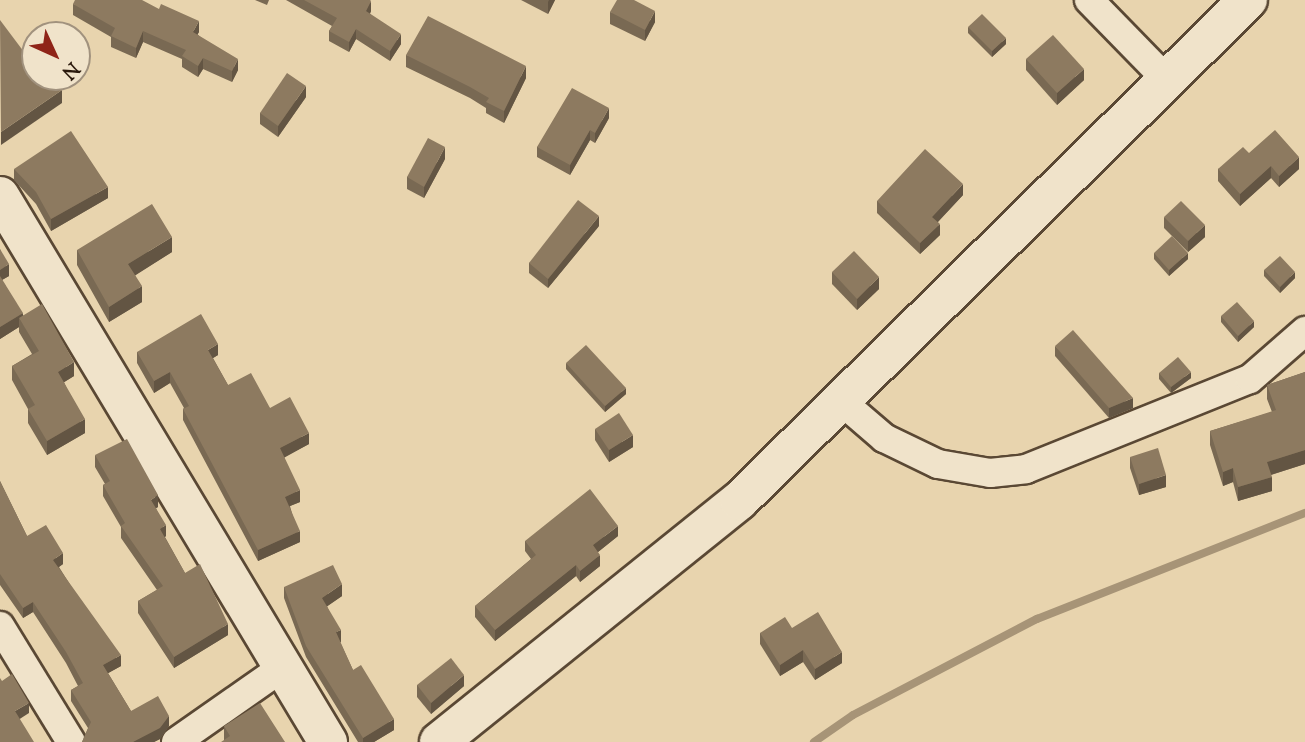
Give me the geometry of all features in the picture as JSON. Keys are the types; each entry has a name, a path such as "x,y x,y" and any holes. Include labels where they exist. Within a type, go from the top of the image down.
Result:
{"main road":[{"path":"439,742 739,502 1248,0"},
{"path":"0,196 328,742"}],"street":[{"path":"1089,0 1167,80"},
{"path":"841,401 884,438 938,464 990,473 1026,468 1250,379 1305,331"},
{"path":"0,626 71,742"},
{"path":"176,742 283,667"}],"building":[{"path":"75,0 142,0 159,9 161,4 199,21 193,32 238,59 232,71 203,58 198,66 182,56 186,50 143,31 136,48 111,36 115,28 73,4"},
{"path":"304,0 370,0 366,11 401,34 390,51 356,29 349,42 329,31 337,18"},
{"path":"617,0 634,0 655,11 645,30 610,12"},
{"path":"982,14 1006,38 992,51 968,27"},
{"path":"428,16 526,66 504,111 486,102 489,98 470,87 406,55"},
{"path":"0,20 21,48 21,91 61,91 1,132"},
{"path":"1053,35 1084,69 1057,93 1026,59"},
{"path":"287,73 306,86 278,126 260,113"},
{"path":"572,88 609,108 595,133 590,130 570,165 537,147"},
{"path":"1275,130 1299,157 1279,176 1271,166 1240,194 1218,169 1243,147 1249,153"},
{"path":"71,131 108,187 51,219 36,192 14,169"},
{"path":"428,138 445,147 424,187 407,177"},
{"path":"925,149 963,184 932,217 940,224 920,243 877,201"},
{"path":"578,200 599,216 548,279 529,263"},
{"path":"1181,201 1205,225 1188,241 1164,217"},
{"path":"152,204 172,237 128,264 142,286 109,307 77,250"},
{"path":"1172,236 1188,253 1169,270 1154,253"},
{"path":"0,249 9,264 0,270"},
{"path":"854,251 879,277 857,299 832,272"},
{"path":"1280,256 1295,272 1280,287 1264,270"},
{"path":"0,276 23,313 0,327"},
{"path":"1237,302 1254,321 1238,336 1221,316"},
{"path":"42,304 74,362 58,372 85,419 47,441 28,409 35,405 12,366 39,351 19,318"},
{"path":"201,314 218,344 208,350 228,385 251,373 270,408 290,397 309,433 280,448 300,490 285,497 300,531 258,550 183,409 189,406 170,372 154,381 137,352"},
{"path":"1073,330 1133,398 1109,408 1055,346"},
{"path":"586,345 626,388 605,406 566,363"},
{"path":"1178,357 1191,372 1171,387 1159,373"},
{"path":"1305,372 1305,450 1267,462 1272,477 1238,487 1233,468 1223,472 1210,431 1276,410 1267,385"},
{"path":"619,413 633,435 609,450 595,429"},
{"path":"127,439 158,495 151,500 166,525 160,529 185,573 200,564 228,624 174,657 138,601 163,586 121,526 125,523 103,485 110,481 95,455"},
{"path":"1158,448 1166,475 1139,484 1130,457"},
{"path":"0,481 27,536 46,525 63,553 53,560 121,655 103,665 131,711 158,696 169,716 160,728 133,742 82,742 91,722 71,690 83,683 33,602 23,608 0,574"},
{"path":"590,489 618,526 593,545 600,555 580,571 576,565 495,630 475,606 536,555 525,541"},
{"path":"333,565 342,584 322,598 341,630 336,632 353,670 361,665 394,719 363,738 306,646 284,587"},
{"path":"818,612 842,652 815,669 803,650 780,665 760,633 785,617 792,628"},
{"path":"451,658 464,675 431,703 417,685"},
{"path":"12,674 29,703 15,711 34,742 0,742 0,678 2,681"},
{"path":"260,703 285,742 221,742 230,736 224,726"}],"waterway":[{"path":"814,742 853,715 1037,619 1305,513"}]}
